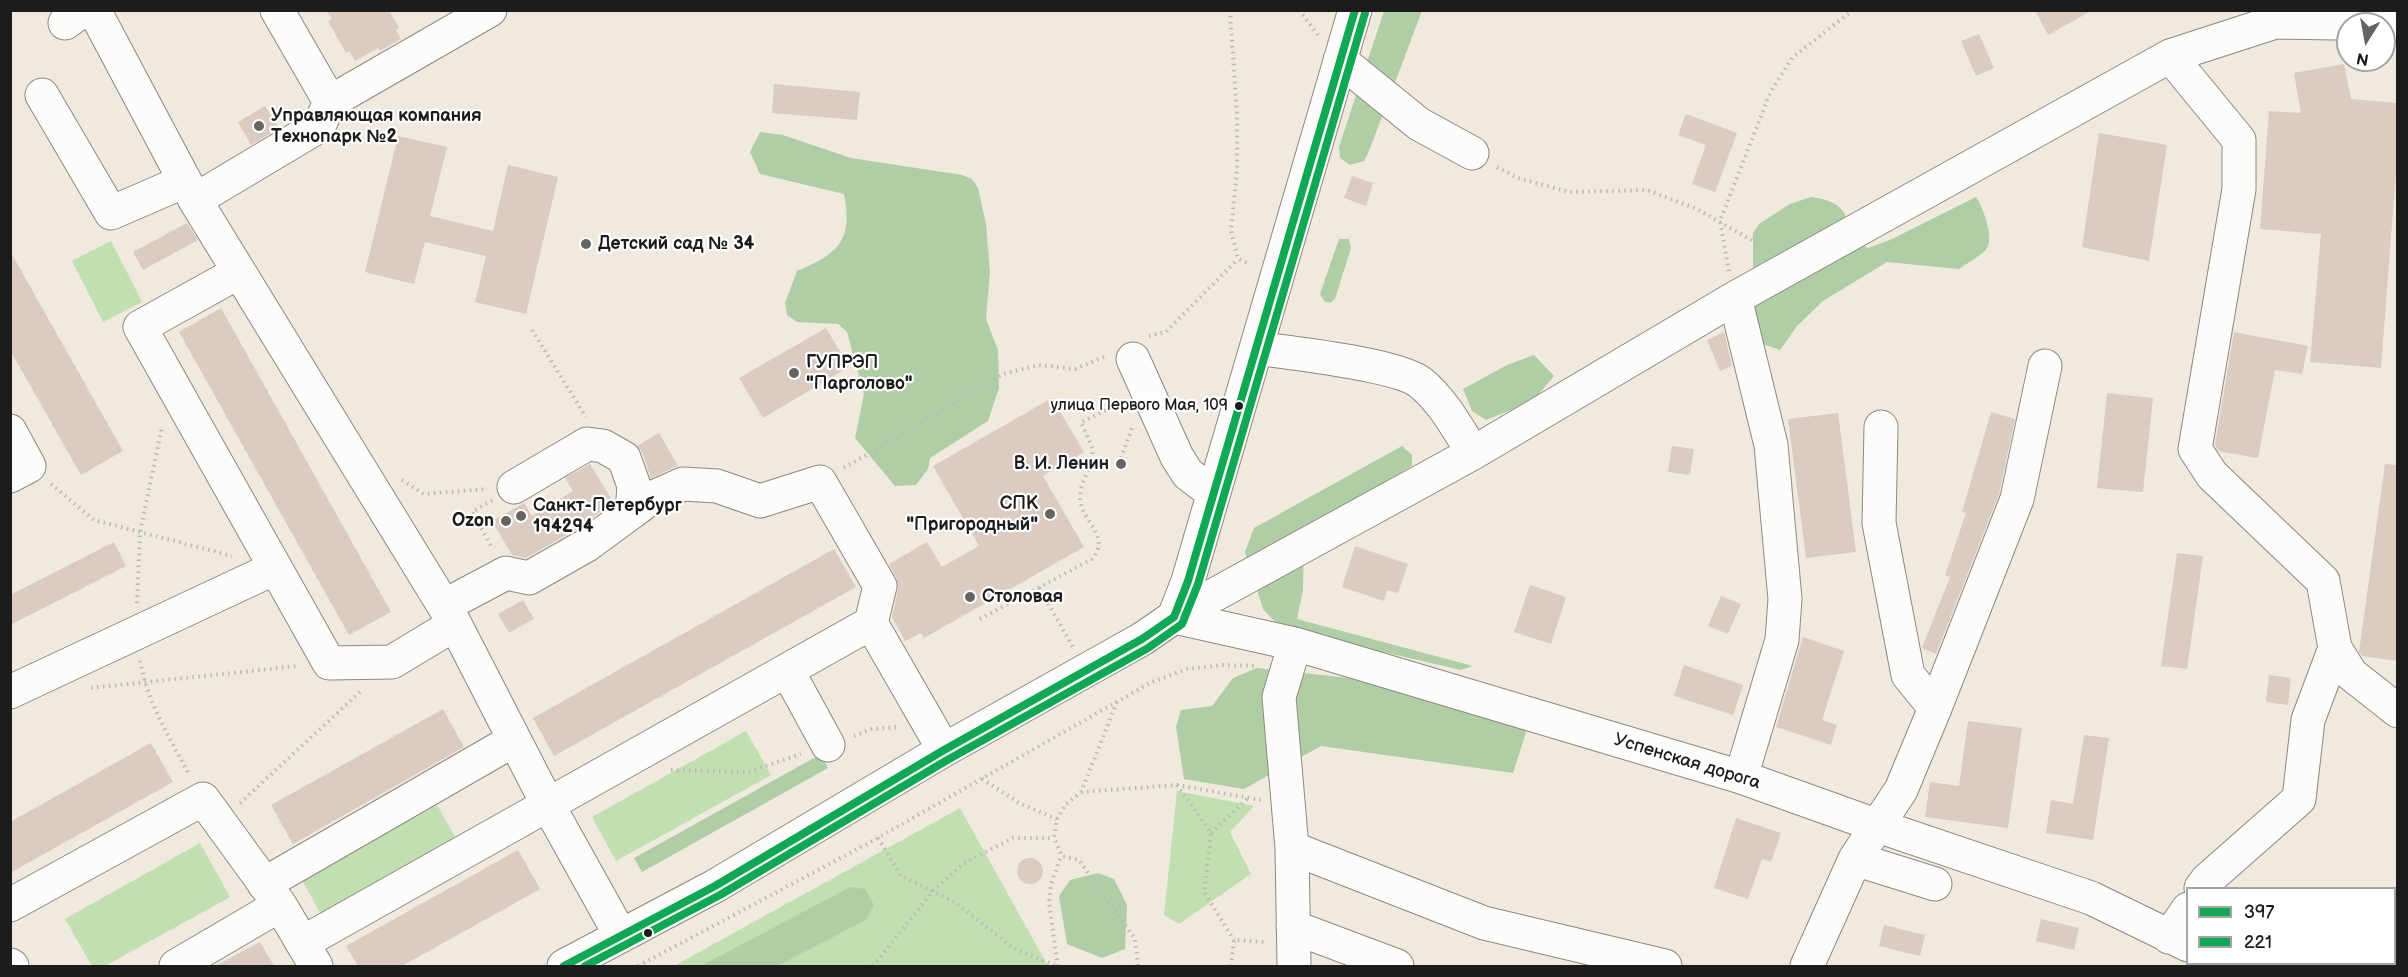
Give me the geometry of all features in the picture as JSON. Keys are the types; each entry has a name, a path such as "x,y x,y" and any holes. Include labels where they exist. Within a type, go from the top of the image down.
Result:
{"street":[{"path":"277,10 330,102"},
{"path":"42,95 111,213 190,191 319,126 330,102 490,10"},
{"path":"1174,617 1188,581 1355,10"},
{"path":"80,15 449,615 548,805 621,936"},
{"path":"564,966 716,886 937,737 1142,639 1174,617 1473,453 1735,298 2170,56 2275,22 2397,24"},
{"path":"2170,56 2239,140 2239,189 2195,449 2212,475 2323,581 2335,648 2351,674 2397,711"},
{"path":"1340,60 1419,124 1472,153"},
{"path":"239,272 140,327 329,663 392,662 449,615 506,573 529,578 587,545 649,499 683,484 717,486 760,501 820,482 880,586 872,623 937,737"},
{"path":"1735,298 1771,445 1785,599 1782,639 1741,777"},
{"path":"1256,348 1387,369 1420,382 1447,413 1473,453"},
{"path":"1129,350 1177,457 1188,474 1213,493"},
{"path":"1807,966 1855,860 1901,790 1935,708 2017,499 2045,366"},
{"path":"1881,427 1879,523 1908,675 1935,708"},
{"path":"10,431 20,471"},
{"path":"514,487 587,444 603,446 624,458 634,486 632,512"},
{"path":"10,692 275,568"},
{"name":"Успенская дорога","path":"1174,617 1291,657 1741,777 2091,898 2178,941"},
{"path":"10,905 211,810 272,895 309,955 548,805 872,623"},
{"path":"2202,887 2300,800 2308,720 2335,648"},
{"path":"1291,657 1279,697 1292,848 1294,945 1397,966"},
{"path":"787,670 828,745"},
{"path":"176,966 272,895 514,740"},
{"path":"1292,848 1484,923 1665,966"},
{"path":"1855,860 1935,884"},
{"path":"2178,941 2186,913"}],"path":[{"path":"1230,10 1237,116 1237,170 1231,230 1238,259"},
{"path":"1735,298 1720,221 1770,93 1792,57 1853,10"},
{"path":"1472,153 1518,178 1569,192 1647,190 1697,209 1793,266"},
{"path":"1238,259 1255,266"},
{"path":"820,482 1004,374 1040,365 1075,369 1129,350 1166,332 1238,259"},
{"path":"532,330 603,446"},
{"path":"171,383 140,532 135,633 144,682 155,712 211,810 392,662"},
{"path":"980,619 1092,559 1098,552 1099,538 1080,503 1080,491 1092,457 1092,448 1081,422 1148,391"},
{"path":"359,468 391,472 424,494 514,487"},
{"path":"20,471 94,520 275,568"},
{"path":"506,573 472,512 514,487"},
{"path":"1039,588 1077,654"},
{"path":"638,966 878,838 1152,682 1187,669 1291,657"},
{"path":"89,688 329,663"},
{"path":"878,838 901,876 956,902 1013,948 1057,966 1049,903 1051,884 1062,856 1054,838 1057,819 1066,804 1081,792 1117,701"},
{"path":"669,770 748,772 872,729 937,737"},
{"path":"982,779 1020,804 1057,819"},
{"path":"1081,792 1177,784 1288,806"},
{"path":"1177,784 1211,833"},
{"path":"1231,966 1234,940 1203,892 1211,833 1248,798"},
{"path":"873,966 933,891 964,863 1013,838 1054,838"},
{"path":"1062,856 1079,860 1135,939 1138,966"},
{"path":"1234,940 1294,945"}],"green space":[{"path":"1384,11 1422,11 1369,151 1364,161 1350,165 1340,158 1339,147"},
{"path":"760,132 783,135 851,158 962,175 972,179 978,188 986,224 990,272 986,319 998,350 999,388 988,421 930,458 928,469 916,485 895,486 855,438 864,394 847,332 838,324 797,322 787,315 785,303 797,271 823,258 840,243 846,223 844,194 760,174 750,152"},
{"path":"1811,197 1826,200 1843,211 1854,234 1868,248 1890,240 1976,197 1987,222 1989,243 1982,254 1959,269 1887,262 1823,301 1797,326 1780,350 1757,342 1747,323 1753,269 1753,233 1759,224 1790,204"},
{"path":"1339,239 1349,239 1351,248 1335,299 1330,303 1324,301 1320,294"},
{"path":"111,241 142,302 103,322 72,261"},
{"path":"1534,355 1554,376 1533,401 1486,420 1472,411 1463,389 1507,365"},
{"path":"1402,446 1412,455 1412,466 1304,530 1303,590 1297,619 1473,666 1461,670 1288,630 1278,625 1263,609 1245,552 1254,528"},
{"path":"1257,668 1358,679 1527,729 1513,773 1321,746 1244,789 1184,779 1176,727 1181,710 1212,706 1233,678"},
{"path":"746,731 771,775 616,861 592,817"},
{"path":"821,754 828,768 642,872 634,858"},
{"path":"1177,791 1254,806 1230,832 1251,874 1179,924 1164,915"},
{"path":"437,805 458,842 323,918 302,880"},
{"path":"960,808 1048,966 674,966"},
{"path":"200,843 230,897 105,966 92,966 65,919"},
{"path":"1098,873 1114,879 1127,905 1125,949 1102,958 1067,944 1059,896 1070,880"},
{"path":"850,887 865,889 874,905 866,920 777,966 701,966"}],"building":[{"path":"326,10 389,10 399,28 396,30 401,39 380,51 378,48 355,61 349,51 346,53 328,21 332,19"},
{"path":"2035,10 2093,10 2048,35"},
{"path":"1979,34 1994,68 1976,76 1961,41"},
{"path":"2336,65 2336,72 2346,72 2351,99 2397,103 2397,159 2381,368 2310,362 2321,234 2260,229 2269,111 2301,113 2294,73"},
{"path":"774,84 860,92 857,120 772,113"},
{"name":"Управляющая компания Технопарк №2","path":"265,106 279,128 251,145 238,122"},
{"path":"1686,114 1737,133 1715,192 1692,184 1706,145 1678,135"},
{"path":"2099,133 2167,145 2149,261 2082,247"},
{"path":"398,136 447,147 430,216 493,231 508,165 558,177 526,314 475,302 486,256 425,242 414,284 365,272"},
{"path":"1352,176 1373,183 1366,206 1344,198"},
{"path":"187,223 198,240 143,270 133,252"},
{"path":"10,251 123,451 81,475 10,350"},
{"path":"221,308 391,612 349,635 179,332"},
{"name":"ГУПРЭП \"Парголово\"","path":"826,328 849,367 763,418 739,378"},
{"path":"1724,332 1732,366 1720,371 1707,340"},
{"path":"2234,332 2308,346 2302,374 2275,370 2258,458 2218,451 2215,445"},
{"path":"2107,393 2153,398 2143,492 2097,488"},
{"name":"СПК \"Пригородный\"","path":"1052,398 1084,452 1043,476 1084,547 924,638 921,633 905,641 892,617 898,590 896,577 889,564 927,542 942,567 979,546 933,466"},
{"path":"1991,412 2015,419 1999,494 1936,654 1922,648 1950,577 1945,575 1966,513 1962,512"},
{"path":"1838,413 1856,552 1806,558 1788,419"},
{"path":"659,433 678,466 651,478 642,452 637,446"},
{"path":"1672,446 1694,449 1690,475 1668,472"},
{"path":"590,464 613,502 577,529 526,558 512,555 492,521 524,503 532,516 573,491 565,478"},
{"path":"2385,464 2397,465 2397,661 2362,656 2359,652"},
{"path":"114,542 126,566 10,625 10,595"},
{"path":"1355,546 1408,564 1398,593 1387,590 1384,601 1342,587"},
{"path":"834,549 856,587 554,756 533,718"},
{"path":"2177,553 2203,556 2187,669 2161,666"},
{"path":"1530,585 1566,597 1551,644 1514,632"},
{"path":"1721,596 1741,604 1728,634 1708,626"},
{"path":"523,600 534,619 509,633 498,614"},
{"path":"1803,637 1844,651 1822,720 1837,725 1831,745 1776,727"},
{"path":"1684,665 1743,685 1733,715 1674,696"},
{"path":"2269,675 2291,678 2288,705 2266,702"},
{"path":"443,709 464,747 293,844 271,805"},
{"path":"1968,721 2022,728 2008,828 1925,817 1930,782 1959,786"},
{"path":"2084,735 2109,738 2093,840 2046,833 2051,800 2073,804"},
{"path":"151,743 173,782 10,873 10,822"},
{"path":"1736,818 1781,833 1771,862 1762,859 1748,899 1714,888"},
{"path":"518,850 540,889 402,966 358,966 346,946"},
{"path":"1030,858 1039,862 1043,871 1039,880 1030,884 1021,880 1017,871 1021,862"},
{"path":"2041,919 2079,928 2074,950 2036,941"},
{"path":"1884,925 1925,935 1920,956 1879,946"},
{"path":"260,942 274,966 215,966"}],"transit line":[{"name":"397","path":"564,966 715,886 944,750 1142,639 1174,617 1188,581 1355,10"},
{"name":"221","path":"585,966 720,895 949,759 1148,648 1182,624 1198,584 1365,13"}],"place":[{"name":"Управляющая компания Технопарк №2","path":"259,126"},
{"name":"Детский сад № 34","path":"586,244"},
{"name":"ГУПРЭП \"Парголово\"","path":"794,373"},
{"name":"улица Первого Мая, 109","path":"1239,406"},
{"name":"В. И. Ленин","path":"1121,464"},
{"name":"СПК \"Пригородный\"","path":"1050,514"},
{"name":"Санкт-Петербург 194294","path":"521,516"},
{"name":"Ozon","path":"506,521"},
{"name":"Столовая","path":"970,597"}]}
